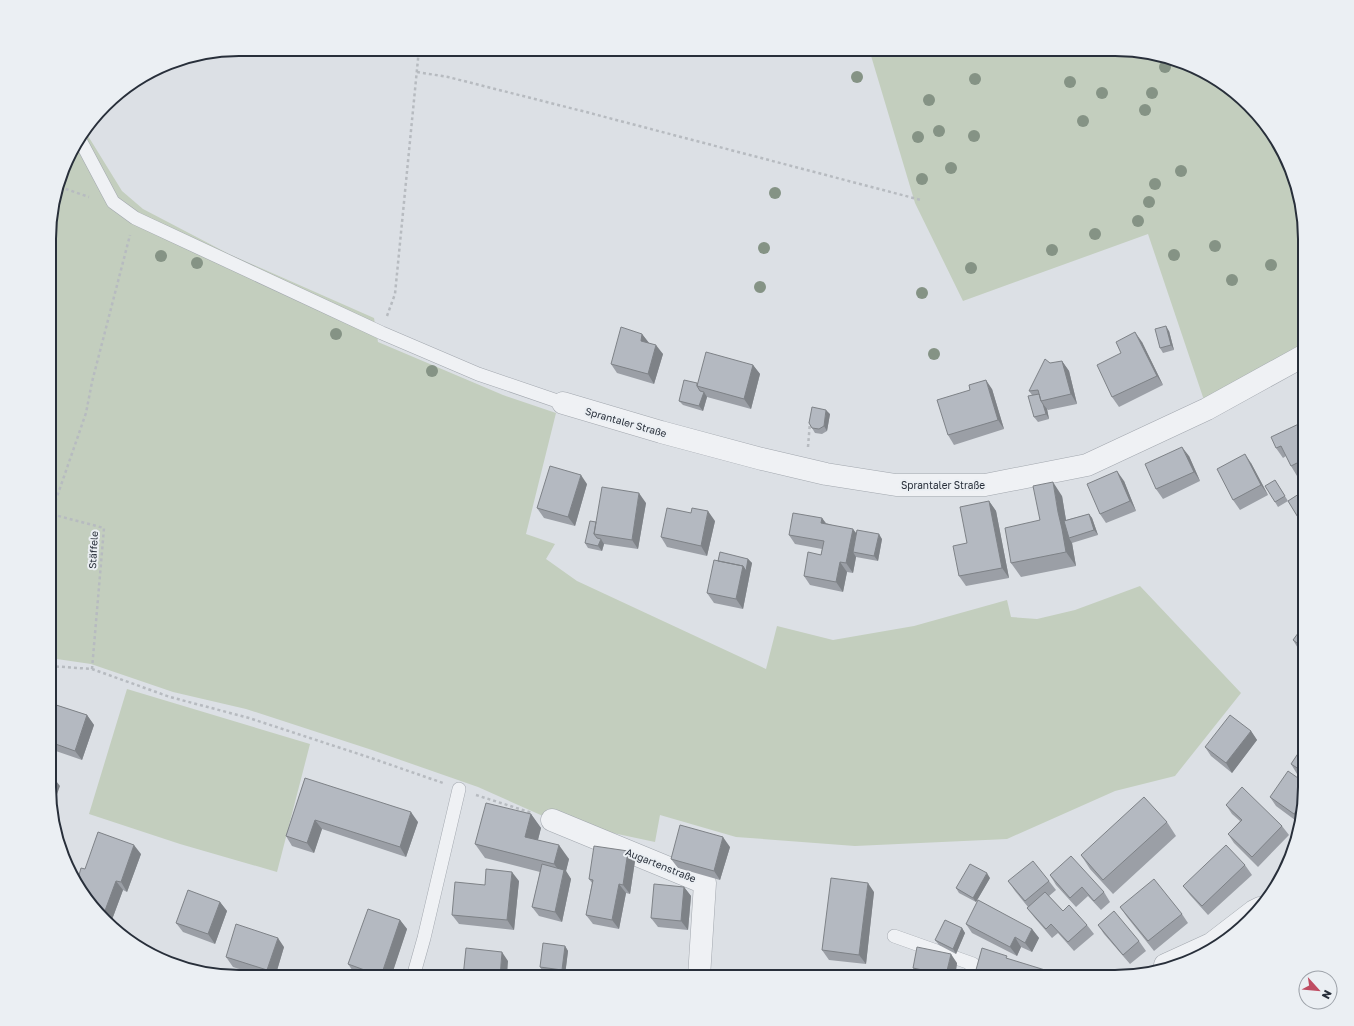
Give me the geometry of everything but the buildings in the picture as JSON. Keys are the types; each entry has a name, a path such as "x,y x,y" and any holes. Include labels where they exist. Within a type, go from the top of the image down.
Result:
{"street":[{"name":"Sprantaler Straße","path":"563,403 683,438 826,474 896,484 985,486 1087,465 1207,409 1298,359"},
{"name":"Augartenstraße","path":"552,820 705,883 699,970"},
{"path":"1184,957 1208,946"}],"lane":[{"path":"82,144 113,202 135,218 382,333 478,374 563,403"},
{"path":"415,970 424,938 459,789"},
{"path":"894,936 973,964 972,970"}],"path":[{"path":"382,333 395,294 418,56"},
{"path":"417,72 448,77 563,106 920,200"},
{"path":"63,188 83,195 113,202"},
{"name":"Stäffele","path":"56,500 86,413 92,382 135,218"},
{"path":"809,432 811,420"},
{"name":"Stäffele","path":"56,515 104,528 92,669"},
{"path":"56,666 92,669 170,697 250,718 552,820"}],"green space":[{"path":"871,56 1127,56 1163,62 1185,70 1207,80 1217,87 1236,101 1253,118 1274,147 1284,169 1292,191 1298,227 1298,359 1207,409 1148,234 963,301 915,203"},
{"path":"88,136 122,191 143,209 229,254 374,318 378,342 503,395 556,413 526,534 555,544 546,559 577,581 766,669 777,626 833,640 914,626 1007,600 1011,617 1037,619 1075,610 1140,586 1241,693 1175,776 1115,791 1007,839 855,846 736,837 660,815 655,842 552,820 478,787 372,750 246,709 173,692 91,664 56,659 56,227 62,191 80,147"},
{"path":"127,689 310,744 277,872 180,844 89,814"}]}
